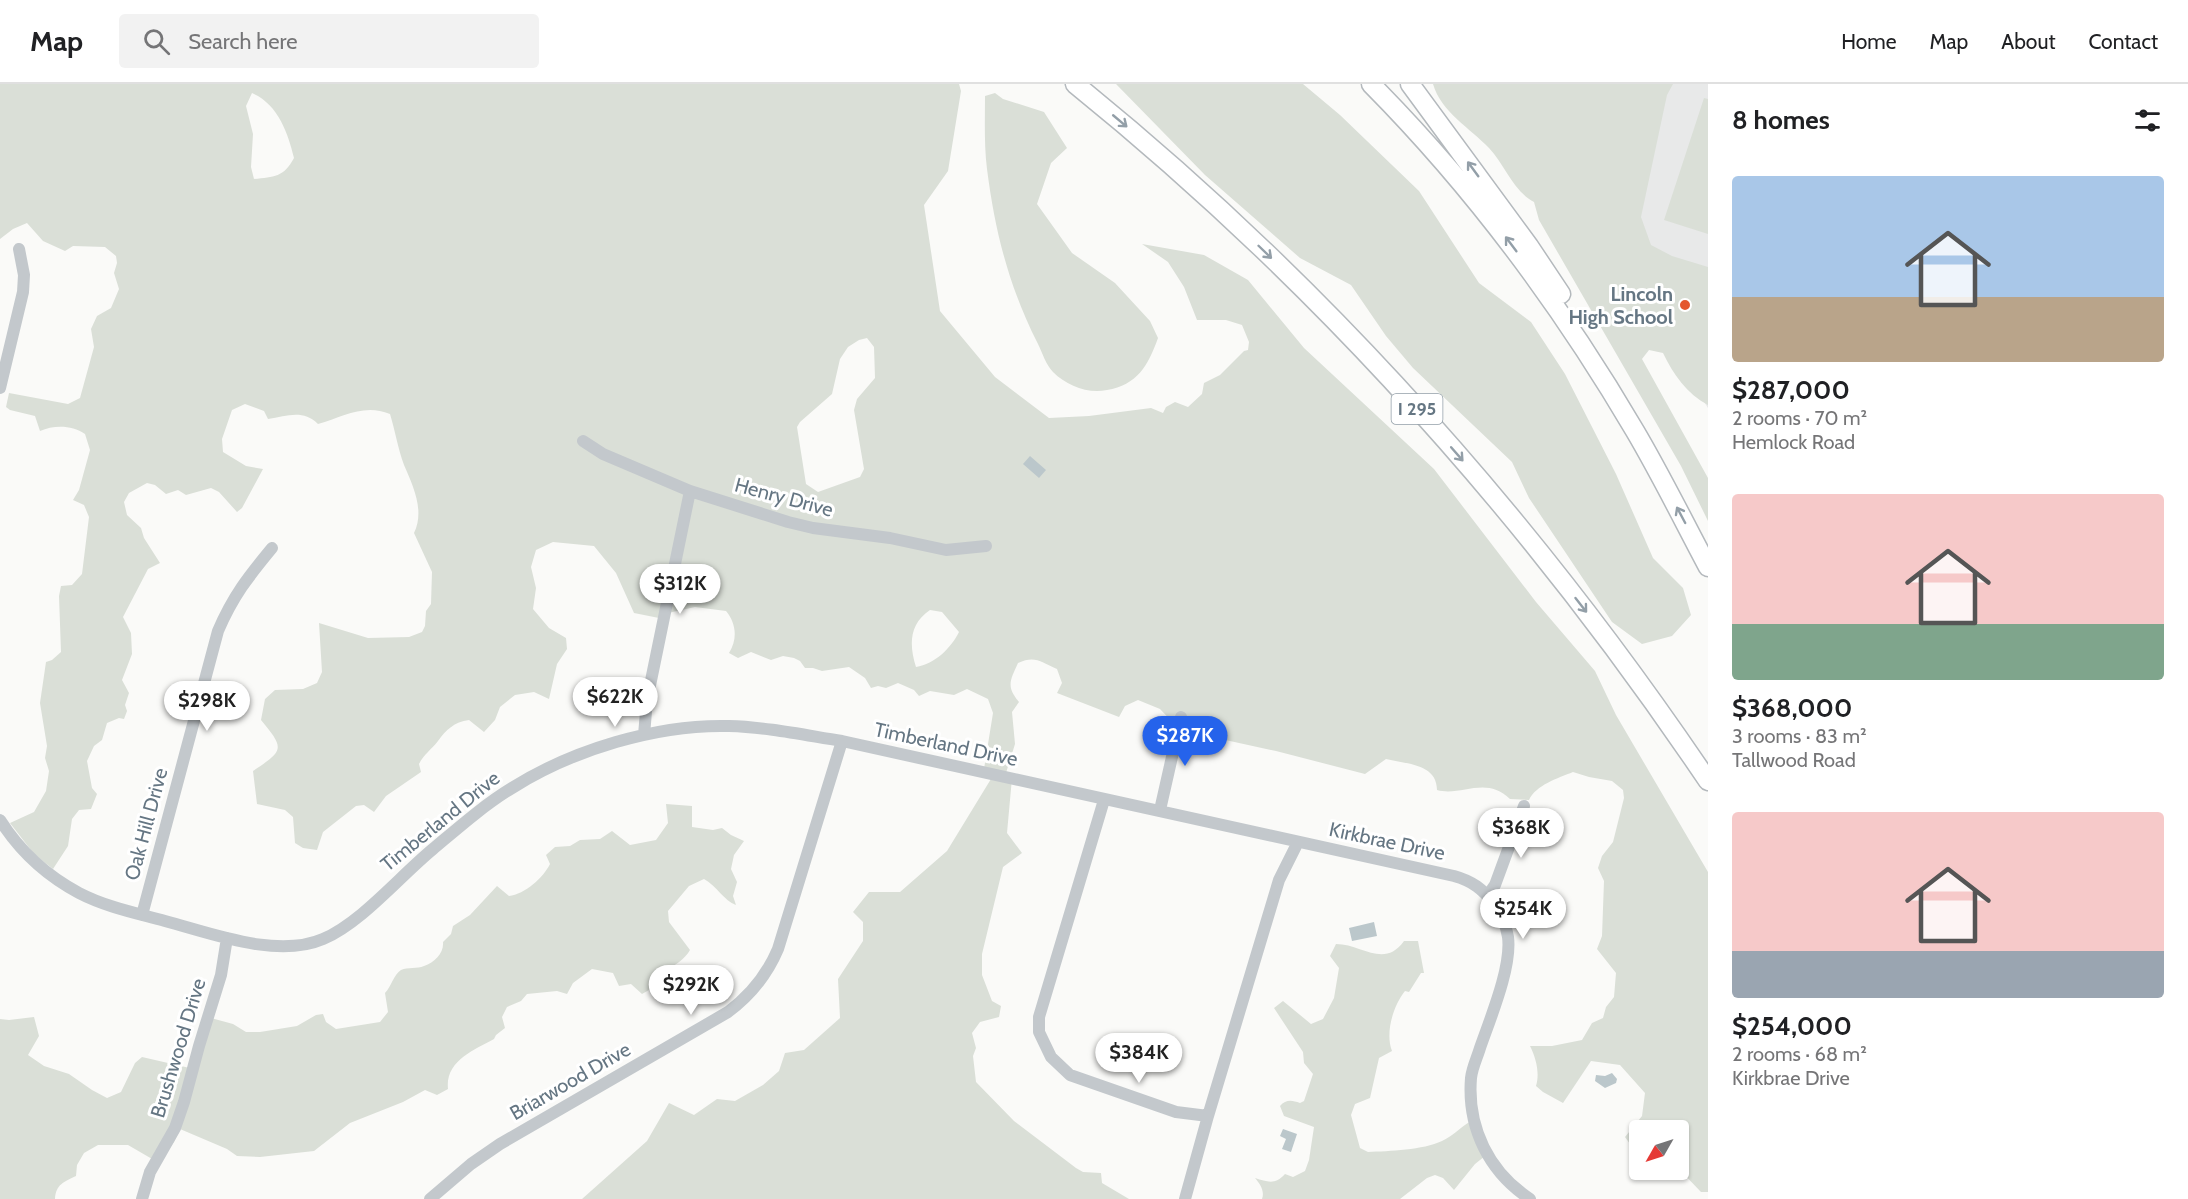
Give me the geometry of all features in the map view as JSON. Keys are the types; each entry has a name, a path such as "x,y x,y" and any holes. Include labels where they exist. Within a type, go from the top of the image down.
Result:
{"highway":[{"name":"I 295","path":"1075,84 1157,153 1251,239 1342,328 1413,405 1504,509 1590,616 1641,684 1708,781"},
{"path":"1371,84 1438,156 1493,221 1551,298 1615,396"},
{"path":"1410,84 1554,282 1708,567"}],"street":[{"path":"0,388 23,292 24,275 19,249"},
{"name":"Henry Drive","path":"583,441 603,454 690,491 788,522 813,528 890,538 946,550 986,546"},
{"path":"644,735 647,700 690,491"},
{"name":"Oak Hill Drive","path":"142,915 218,631 240,588 272,548"},
{"path":"1160,810 1181,717"},
{"name":"Timberland Drive","path":"0,820 14,841 29,856 80,894 110,906 227,938 296,946 321,940 349,924 431,850 511,788 538,772 596,749 675,728 727,726 772,729 842,741 1298,842"},
{"name":"Briarwood Drive","path":"430,1199 471,1164 500,1144 728,1012 752,991 771,965 778,949 842,741"},
{"path":"1104,800 1039,1017 1039,1032 1052,1057 1071,1075 1176,1112 1208,1116"},
{"path":"1488,895 1496,885 1524,806"},
{"name":"Kirkbrae Drive","path":"1185,1199 1279,880 1298,842 1470,881 1488,895 1501,914 1508,937 1508,953 1472,1076 1472,1113 1478,1138 1495,1166 1516,1189 1530,1199"},
{"name":"Brushwood Drive","path":"142,1199 150,1172 175,1128 184,1102 221,975 227,938"}],"shaded area":[{"path":"0,84 959,84 961,91 948,171 924,205 940,311 995,377 1049,418 1089,416 1151,408 1163,413 1166,407 1175,402 1188,407 1202,394 1204,383 1220,375 1244,351 1248,350 1249,342 1242,325 1226,320 1197,320 1184,287 1168,262 1142,244 1204,255 1248,280 1304,348 1434,469 1536,602 1595,671 1616,715 1708,872 1708,1192 1701,1192 1689,1179 1689,1120 1639,1120 1642,1116 1645,1093 1620,1065 1591,1061 1563,1103 1536,1086 1537,1066 1530,1046 1552,1046 1582,1040 1592,1023 1603,1018 1606,1007 1614,997 1616,973 1597,949 1602,936 1604,881 1598,868 1602,856 1613,842 1624,798 1623,790 1612,781 1573,772 1542,786 1529,800 1510,799 1492,788 1483,787 1455,791 1437,790 1436,781 1432,775 1411,764 1386,759 1365,774 1180,730 1160,709 1138,700 1125,706 1119,717 1057,693 1062,683 1057,669 1034,660 1018,663 1011,679 1012,692 1019,702 1012,712 1015,744 1006,773 984,769 993,713 988,699 967,689 954,695 930,691 919,696 914,690 898,683 886,688 878,686 871,688 865,678 849,667 822,671 805,668 800,661 783,656 771,660 751,652 738,658 729,653 734,642 735,631 726,611 695,607 668,613 664,619 634,613 616,573 594,546 553,542 536,550 531,567 536,588 533,609 549,628 566,638 567,649 557,664 549,699 534,692 515,695 500,707 495,720 484,732 469,720 451,727 423,757 419,764 421,772 386,796 374,812 364,805 356,806 323,832 317,850 303,848 295,843 293,817 285,810 257,804 253,771 271,758 278,748 274,737 261,720 265,699 275,690 303,689 317,683 322,672 319,623 368,638 409,637 422,632 425,626 426,611 431,604 432,572 414,533 418,516 416,498 402,459 390,414 380,411 362,410 318,424 307,416 301,415 268,419 264,411 245,404 232,410 222,439 223,452 246,466 263,469 242,508 237,512 219,492 211,488 186,495 178,490 166,494 155,485 147,483 129,493 124,502 127,515 141,528 144,538 160,563 148,569 123,617 131,633 132,654 122,680 129,693 125,705 127,711 124,719 119,718 107,723 102,740 94,746 87,761 92,788 97,794 91,809 79,810 72,819 68,846 53,869 34,854 10,823 34,812 46,791 49,771 45,758 47,746 40,703 46,662 61,652 59,596 61,586 72,585 82,574 89,517 84,505 73,500 79,490 90,450 85,434 80,431 63,427 40,431 35,416 6,407 9,393 68,404 80,398 94,347 91,329 97,316 111,308 119,289 114,273 117,263 116,256 105,247 73,246 65,251 43,241 27,223 13,229 0,239","holes":["252,93 269,104 285,129 294,158 278,175 254,179 251,167 253,134 246,106","867,338 874,347 875,378 857,399 854,410 864,469 860,477 818,492 806,484 797,427 832,394 840,359 848,347","930,610 942,612 959,632 942,654 930,663 916,667 912,651 912,636 918,622"]},
{"path":"1116,84 1303,84 1340,115 1419,191 1479,283 1531,322 1565,374 1616,474 1653,558 1683,588 1691,615 1672,636 1642,644 1612,622 1529,498 1512,462 1413,368 1386,336 1351,285 1300,258 1205,175"},
{"path":"1433,84 1673,84 1667,95 1641,217 1651,245 1672,256 1708,267 1708,405 1681,383 1663,353 1649,350 1642,359 1708,478 1708,521 1681,466 1539,220 1534,202 1515,185 1489,148 1442,103"},
{"name":"Lincoln High School","path":"1629,84 1708,84 1708,408 1691,381 1635,229"},
{"path":"995,93 1003,99 1044,112 1067,148 1051,163 1037,204 1072,253 1115,283 1150,321 1158,338 1140,373 1126,384 1107,390 1093,391 1078,388 1065,381 1048,366 1028,323 1011,280 990,192 985,151 985,96"},
{"path":"1704,98 1708,99 1708,234 1664,220"},
{"path":"1030,456 1046,470 1039,478 1023,464"},
{"path":"994,774 1012,778 1007,833 1022,853 1003,867 982,954 982,975 992,1001 1001,1006 999,1017 980,1022 972,1033 976,1048 973,1056 976,1082 1014,1121 1076,1168 1083,1172 1101,1173 1102,1183 1129,1199 582,1199 647,1141 669,1103 694,1115 717,1099 735,1101 763,1085 779,1071 785,1053 804,1050 840,1018 838,979 863,941 863,922 853,912 869,892 900,892 947,851"},
{"path":"666,804 692,806 692,827 713,830 722,828 744,841 734,855 731,869 737,882 733,896 736,905 704,879 689,886 668,911 669,922 690,950 680,961 656,978 649,990 642,994 631,984 619,986 613,973 592,969 573,983 567,994 557,991 527,994 521,1001 507,1007 502,1017 505,1028 494,1039 470,1052 456,1064 448,1079 448,1089 437,1095 425,1090 403,1102 350,1123 314,1151 260,1157 237,1156 227,1149 180,1129 159,1163 128,1145 98,1145 84,1153 77,1165 76,1176 59,1187 55,1199 0,1199 0,1019 34,1017 39,1036 28,1055 44,1066 69,1074 107,1098 121,1092 135,1063 142,1057 194,1069 211,1018 233,1024 246,1032 297,1026 316,1015 323,1014 326,1022 336,1029 380,1022 388,1012 385,993 394,977 401,970 424,966 435,960 442,950 443,942 451,934 453,926 470,915 497,886 509,896 527,889 547,869 550,864 546,855 555,847 570,846 580,840 600,839 612,831 630,845 656,840 668,823"},
{"path":"1374,922 1377,936 1352,941 1349,928"},
{"path":"1404,941 1418,941 1424,973 1421,973 1409,992 1405,991 1397,1004 1391,1020 1389,1036 1392,1051 1379,1058 1370,1098 1355,1104 1351,1115 1360,1148 1368,1152 1406,1150 1434,1144 1447,1139 1477,1118 1490,1152 1475,1164 1454,1190 1443,1178 1435,1175 1427,1178 1400,1199 1262,1199 1262,1190 1255,1178 1275,1181 1285,1174 1293,1177 1305,1171 1314,1127 1284,1116 1280,1106 1287,1101 1300,1103 1304,1101 1313,1074 1304,1063 1303,1052 1274,1008 1283,1001 1311,1024 1323,1019 1334,998 1339,968 1330,956 1336,944 1381,954 1389,953"},
{"path":"1612,1073 1617,1079 1616,1083 1605,1088 1595,1081 1596,1075 1605,1076"},
{"path":"1283,1129 1297,1134 1291,1152 1282,1149 1286,1139 1280,1136"}],"place":[{"name":"Lincoln High School","path":"1685,305"}]}
